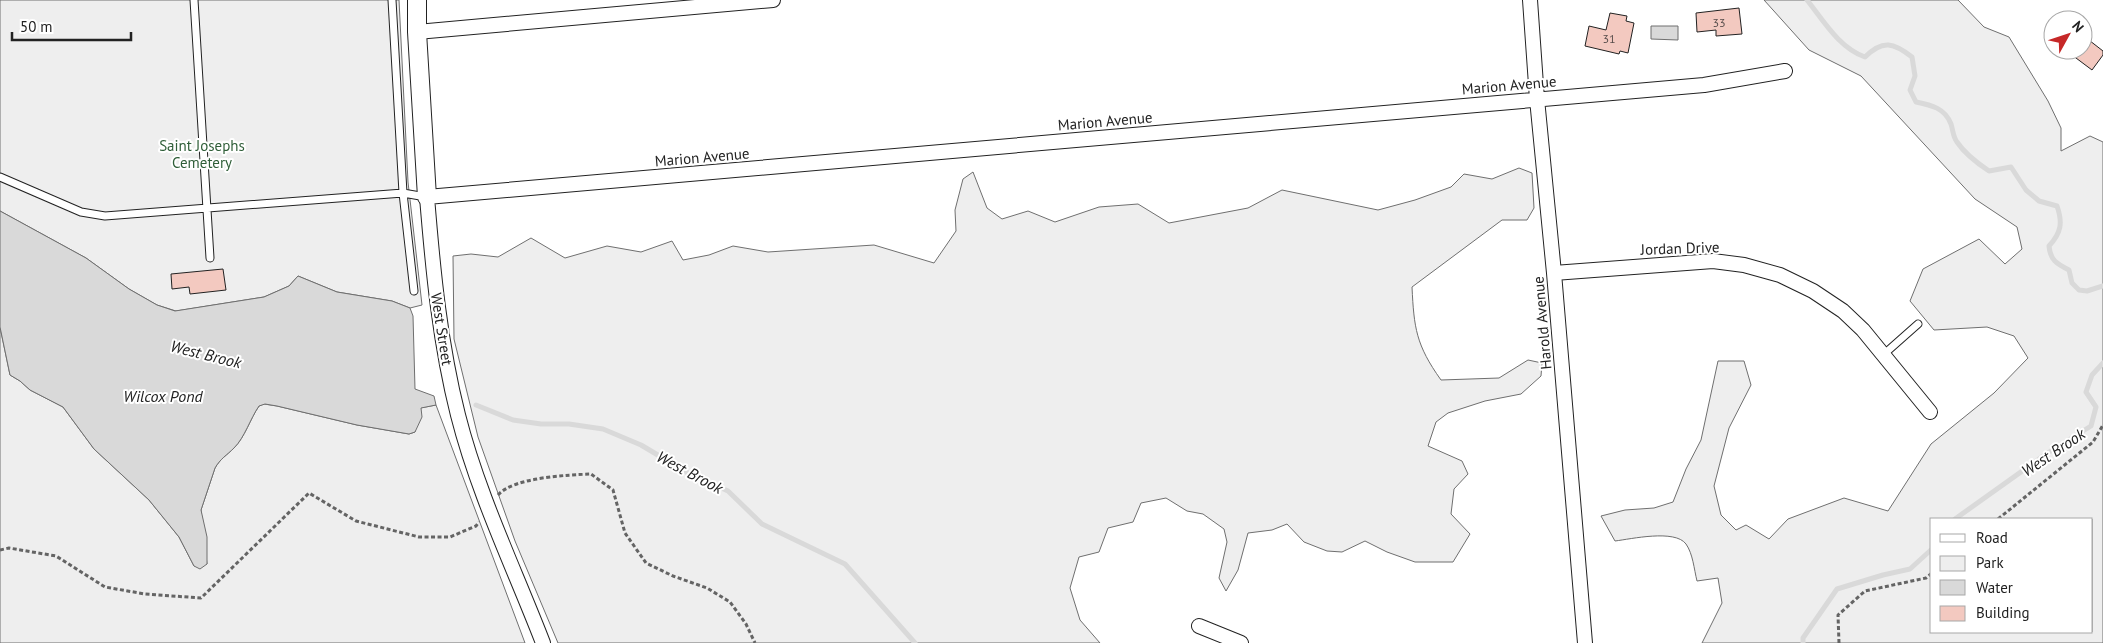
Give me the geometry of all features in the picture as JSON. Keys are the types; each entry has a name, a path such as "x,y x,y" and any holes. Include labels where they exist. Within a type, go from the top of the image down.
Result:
{"street":[{"name":"West Street","path":"417,0 417,32 427,198 435,284 446,360 462,430 543,643"},
{"path":"417,32 773,0"},
{"name":"Harold Avenue","path":"1530,0 1536,99 1554,273 1585,643"},
{"name":"Marion Avenue","path":"427,198 1704,85 1785,71"},
{"name":"Jordan Drive","path":"1554,273 1690,261 1713,261 1744,265 1780,275 1813,292 1843,311 1863,330 1930,412"},
{"path":"1199,626 1241,643"}],"lane":[{"path":"194,0 210,258"},
{"path":"392,0 403,193 414,291"},
{"path":"0,177 81,212 105,216 403,193 427,198"},
{"path":"1883,355 1918,324"}],"path":[{"path":"1999,518 2093,442 2103,426"},
{"path":"0,550 9,548 56,556 105,587 145,594 201,598 309,493 356,521 419,537 450,536 476,526 489,505 504,488 550,476 591,474 613,490 625,533 646,563 673,576 707,588 730,602 746,624 755,643"},
{"path":"1839,643 1838,615 1865,591 1926,578 1930,575"}],"green space":[{"name":"Saint Josephs Cemetery","path":"0,0 399,0 408,182 422,305 410,308 392,301 337,292 298,276 289,286 264,297 176,311 157,305 129,289 86,258 0,211"},
{"path":"1764,0 1958,0 1984,27 2009,37 2048,101 2061,128 2061,151 2090,136 2103,142 2103,643 1702,643 1722,603 1718,578 1697,581 1690,552 1686,544 1680,539 1652,536 1615,541 1601,516 1625,510 1654,508 1673,502 1686,469 1701,440 1718,361 1744,361 1751,385 1729,428 1714,486 1721,515 1736,530 1746,525 1769,539 1788,519 1844,498 1888,511 1931,444 1994,393 2028,358 2014,336 1987,327 1934,330 1910,301 1923,269 1979,239 2005,264 2022,249 2017,227 1975,199 1861,76 1809,50"},
{"path":"1519,168 1532,173 1534,208 1527,220 1502,220 1412,287 1415,325 1421,346 1441,380 1499,378 1528,360 1542,363 1541,376 1521,394 1485,401 1448,413 1436,422 1428,446 1462,461 1468,474 1454,489 1451,514 1470,534 1453,562 1415,562 1387,552 1365,541 1342,552 1327,551 1304,542 1287,524 1272,530 1248,533 1238,570 1226,591 1219,578 1227,542 1224,529 1203,514 1187,511 1166,498 1141,503 1133,522 1108,528 1099,552 1079,557 1070,588 1080,620 1100,643 558,643 515,541 478,437 454,339 453,256 471,254 498,257 531,238 565,258 607,246 641,252 672,241 683,260 709,255 733,246 768,252 874,245 934,263 956,231 955,210 963,179 973,172 987,208 1002,219 1028,211 1055,222 1099,207 1138,204 1169,223 1248,208 1282,190 1378,210 1415,200 1451,187 1464,174 1492,179"},
{"path":"0,327 10,375 30,390 63,407 94,449 149,500 179,537 194,566 207,564 201,510 215,468 238,444 259,406 264,404 277,406 357,425 409,434 415,432 420,408 436,405 525,643 0,643"}],"water":[{"path":"1651,26 1678,26 1678,40 1651,39"},
{"name":"Wilcox Pond","path":"0,211 86,258 129,289 157,305 175,311 264,297 289,286 298,276 337,292 392,301 410,308 413,316 415,389 434,396 436,405 421,408 422,417 415,432 409,434 357,425 277,406 265,404 259,406 238,444 215,468 201,510 207,537 207,564 200,569 194,566 179,537 149,500 94,449 63,407 30,390 10,375 0,327"}],"building":[{"path":"1739,8 1742,34 1716,36 1716,30 1697,32 1696,13"},
{"path":"1610,13 1627,16 1626,21 1634,23 1628,53 1620,51 1619,54 1585,46 1589,26 1606,30"},
{"path":"2093,43 2103,51 2103,55 2092,70 2079,60 2093,60"},
{"path":"223,269 226,290 190,294 189,287 172,289 171,274"}],"waterway":[{"path":"1807,0 1832,33 1856,53 1865,57 1877,47 1889,45 1900,49 1912,57 1915,76 1910,90 1916,102 1932,106 1945,114 1951,124 1957,142 1980,165 1989,171 2011,167 2026,190 2039,201 2057,206 2060,228 2049,246 2053,258 2069,270 2072,283 2079,290 2087,291 2103,286"},
{"name":"West Brook","path":"1956,518 2046,454 2091,426 2096,407 2086,392 2092,375 2103,363"},
{"name":"West Brook","path":"476,405 513,420 541,424 569,424 603,429 641,445 688,473 728,491 762,524 845,564 915,643"},
{"name":"West Brook","path":"1803,643 1803,638 1837,589 1910,569 1930,551"}]}
